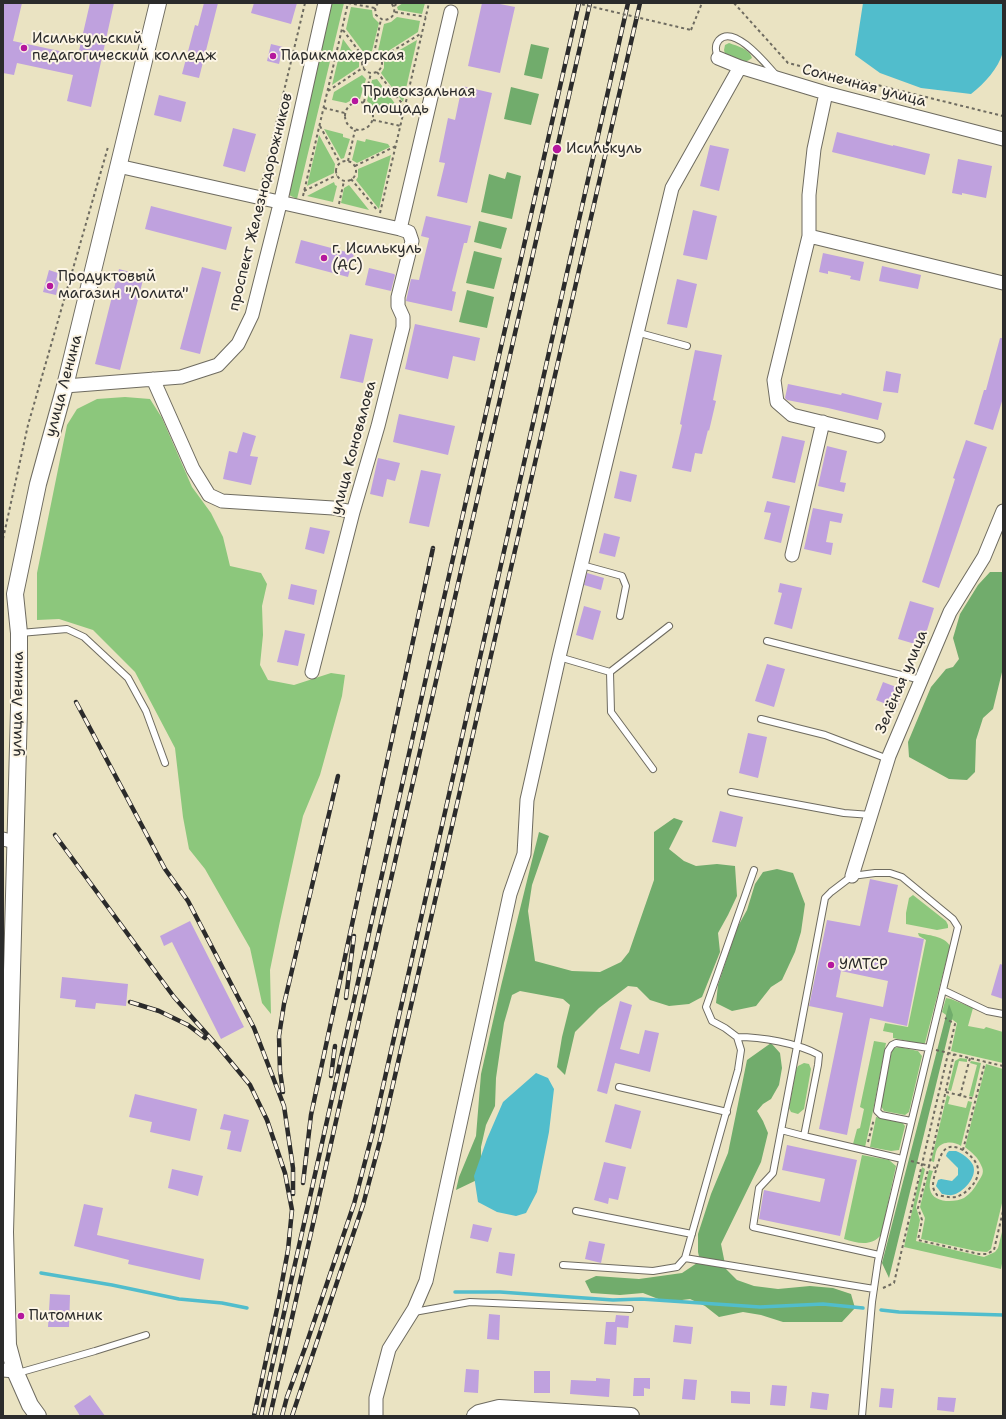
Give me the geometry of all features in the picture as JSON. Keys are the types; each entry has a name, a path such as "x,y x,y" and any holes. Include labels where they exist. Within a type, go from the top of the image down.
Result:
{"street":[{"name":"улица Ленина","path":"38,1416 11,1372 8,1345 4,1232 9,840 19,708 19,634 9,593 65,386 158,3"},
{"name":"проспект Железнодорожников","path":"65,386 181,377 218,365 238,344 252,315 280,202 325,3"},
{"name":"улица Коновалова","path":"312,672 353,512 378,426 403,328 403,317 398,306 398,297 412,241 405,231 451,12"},
{"name":"Солнечная улица","path":"718,58 740,67 826,93 1003,140"},
{"path":"376,1416 376,1398 389,1349 412,1312 426,1281 510,894 524,854 527,800 559,657 636,332 672,188 740,67"},
{"path":"826,93 814,150 809,195 809,236 774,380 777,402 792,415 878,436"},
{"path":"118,166 337,215 379,219 405,231"},
{"path":"809,236 1003,283"},
{"path":"153,379 193,469 209,495 222,501 333,508 353,512"},
{"path":"792,555 823,422"},
{"name":"Зелёная улица","path":"852,876 888,759 950,612 984,557 1003,510"},
{"path":"475,1416 479,1413 499,1408 632,1416"}],"lane":[{"path":"718,58 716,44 721,38 728,36 735,38 745,44 780,79"},
{"path":"636,332 687,346"},
{"path":"582,565 622,576 626,586 620,616"},
{"path":"610,672 669,626"},
{"path":"19,634 66,629 84,637 128,678 146,711 165,763"},
{"path":"767,641 921,680"},
{"path":"559,657 610,672"},
{"path":"610,672 611,712 653,769"},
{"path":"761,719 825,735 888,759"},
{"path":"731,792 844,814 871,815"},
{"path":"563,1265 653,1271 677,1267 685,1258 727,1112 738,1070 741,1050 737,1037 712,1021 706,1007 754,870"},
{"path":"862,1416 874,1289 879,1255 958,928 952,919 902,877 890,873 852,876 831,892 826,898 773,1173 760,1188 753,1227 879,1255"},
{"path":"943,990 988,1011 1003,1014"},
{"path":"737,1037 755,1037 797,1046 810,1050 819,1055 804,1136"},
{"path":"911,1121 882,1115 877,1111 888,1051 892,1045 896,1043 929,1048"},
{"path":"619,1087 727,1112"},
{"path":"781,1130 902,1159"},
{"path":"576,1211 692,1234"},
{"path":"685,1258 874,1289"},
{"path":"412,1312 470,1302 630,1309"},
{"path":"11,1372 94,1351 146,1335"}],"path":[{"path":"258,198 305,3"},
{"path":"300,207 348,3 376,8"},
{"path":"378,3 376,14 382,19 389,19 395,12"},
{"path":"391,3 394,6 395,12"},
{"path":"394,6 398,3"},
{"path":"379,219 429,3"},
{"path":"576,3 691,30 702,3"},
{"path":"734,3 788,63 1003,116"},
{"path":"395,12 426,17"},
{"path":"374,54 382,19"},
{"path":"342,30 364,58"},
{"path":"381,58 422,33"},
{"path":"370,73 362,64 364,58 370,54 374,54 381,58"},
{"path":"370,73 376,72 382,65 381,58"},
{"path":"328,91 364,67"},
{"path":"376,72 405,107"},
{"path":"364,102 370,73"},
{"path":"364,102 372,108 374,113 373,120 369,127 355,130 346,122 345,113 354,103 364,102"},
{"path":"324,108 345,113"},
{"path":"373,120 401,126"},
{"path":"319,125 340,163"},
{"path":"348,162 355,130"},
{"path":"3,538 28,425 109,142"},
{"path":"355,166 396,146"},
{"path":"348,162 355,166 356,173 351,179 341,180 337,175 337,169 340,163 348,162"},
{"path":"304,191 337,175"},
{"path":"351,179 379,219"},
{"path":"337,215 344,180"},
{"path":"874,1289 886,1287 894,1283 955,1024 938,1013"},
{"path":"929,1048 1003,1066"},
{"path":"954,1054 918,1208 922,1220 918,1240 980,1254 988,1254 994,1250 1003,1211"},
{"path":"960,1096 970,1058"},
{"path":"963,1150 985,1062"},
{"path":"946,1092 976,1100"},
{"path":"866,1151 877,1111"},
{"path":"956,1146 963,1150 975,1161 978,1169 977,1177 974,1183 965,1192 956,1196 947,1197 937,1195 933,1188 940,1154 946,1148 956,1146"},
{"path":"902,1159 936,1168"}],"green space":[{"path":"330,3 344,3 297,199 289,195 287,189"},
{"path":"403,3 425,3 422,14 398,10 397,7"},
{"path":"351,7 372,10 373,17 379,23 372,51 364,53 346,29"},
{"path":"397,17 420,21 418,32 382,55 378,51 384,24 391,22"},
{"path":"343,39 359,61 359,67 332,85"},
{"path":"417,40 403,102 381,73 384,68 384,59"},
{"path":"729,43 746,50 752,58 742,61 725,54 725,45"},
{"path":"531,44 549,48 542,79 524,75"},
{"path":"362,75 366,79 360,99 354,99 346,103 332,100 334,92"},
{"path":"377,79 396,105 395,113 376,109 367,101 372,80"},
{"path":"511,87 539,94 531,125 504,119"},
{"path":"324,129 343,134 343,137 350,139 344,158 341,159"},
{"path":"319,135 335,164 334,173 307,186"},
{"path":"366,139 388,144 390,147 357,163 352,160 357,140 365,142"},
{"path":"391,155 379,209 356,180 358,177 358,169"},
{"path":"507,172 521,176 512,219 481,212 489,174 505,179"},
{"path":"334,182 337,186 333,202 307,196"},
{"path":"349,185 369,210 341,203 344,188"},
{"path":"479,221 507,228 501,249 474,242"},
{"path":"474,251 502,258 494,289 466,283"},
{"path":"467,290 494,297 487,328 459,322"},
{"path":"125,397 150,399 162,418 192,487 211,513 223,537 230,566 261,573 267,584 262,606 263,635 260,665 268,680 294,685 331,673 345,675 342,696 320,775 303,816 280,921 270,970 271,1014 262,1003 250,948 205,869 189,849 183,817 175,748 135,672 93,630 59,619 37,620 37,573 67,425 77,409 97,399"},
{"path":"990,572 1003,572 1003,668 993,709 983,718 976,740 975,772 967,780 949,779 909,757 908,742 931,687 946,669 953,667 959,659 953,638 960,614 978,585"},
{"path":"674,818 683,821 669,849 684,861 696,866 717,864 735,866 737,896 718,933 720,952 702,997 689,1004 669,1006 650,1000 637,987 628,986 599,1008 575,1032 565,1075 557,1067 562,1037 570,1005 563,999 520,991 512,995 504,1023 496,1078 495,1106 486,1125 481,1147 481,1178 456,1190 459,1177 476,1136 481,1074 539,832 549,836 532,885 528,911 535,961 572,971 600,972 621,962 629,952 654,880 654,832"},
{"path":"777,869 793,873 805,904 801,932 795,952 782,980 771,987 756,1006 732,1011 716,1003 718,985 737,928 747,910 755,884 763,872"},
{"path":"913,895 946,921 948,928 937,930 906,924 906,913 909,898"},
{"path":"918,933 940,938 950,946 925,1043 921,1044 893,1038 893,1033 883,1031 885,1023 908,1027 926,940 919,936"},
{"path":"946,998 973,1008 968,1026 984,1029 986,1027 1003,1032 1003,1063 951,1051 957,1023 942,1012"},
{"path":"949,1004 953,1015 889,1278 882,1263"},
{"path":"874,1041 886,1043 865,1147 853,1144 857,1129 860,1128 864,1109 860,1107"},
{"path":"771,1043 780,1053 782,1068 779,1085 771,1099 763,1104 757,1111 768,1133 761,1162 721,1244 726,1269 737,1280 754,1286 778,1289 810,1286 833,1288 851,1294 855,1308 842,1322 783,1322 761,1315 743,1312 719,1317 705,1306 690,1299 666,1302 643,1293 620,1295 591,1293 585,1281 596,1276 639,1279 682,1273 700,1261 698,1252 698,1234 711,1194 728,1153 747,1060"},
{"path":"899,1047 918,1051 922,1056 909,1112 905,1115 884,1111 881,1106 892,1050"},
{"path":"960,1058 967,1059 967,1062 959,1061 951,1091 948,1090 955,1061"},
{"path":"971,1061 981,1063 973,1097 969,1096 977,1065 970,1063"},
{"path":"804,1063 809,1064 811,1069 804,1109 798,1114 791,1112 789,1108 796,1070 798,1066"},
{"path":"986,1064 1003,1069 1003,1199 991,1249 987,1252 921,1239 925,1218 920,1207 929,1170 933,1171 930,1185 932,1194 944,1201 955,1201 964,1198 973,1189 982,1176 983,1170 980,1162 965,1147"},
{"path":"947,1095 950,1097 948,1104 966,1108 968,1101 972,1102 961,1146 952,1143 942,1144 937,1149 934,1162 931,1161"},
{"path":"876,1117 901,1121 905,1126 899,1150 891,1151 870,1147"},
{"path":"862,1155 889,1160 896,1166 881,1235 877,1239 868,1243 854,1242 844,1239"},
{"path":"922,1167 925,1169 916,1207 920,1220 916,1241 984,1257 995,1252 998,1248 1003,1228 1003,1258 1001,1269 904,1247"}],"water":[{"path":"863,3 1003,3 1003,52 1001,58 990,75 971,94 921,88 880,73 855,55"},
{"path":"536,1073 548,1078 554,1089 549,1132 537,1192 526,1213 516,1216 497,1212 478,1202 474,1176 487,1139 503,1102"},
{"path":"949,1151 956,1151 966,1156 972,1163 974,1170 971,1179 965,1188 956,1194 951,1195 942,1194 936,1186 938,1180 941,1179 952,1181 958,1175 958,1168 946,1156"}],"building":[{"name":"Исилькульский педагогический колледж","path":"3,3 22,3 13,41 78,55 90,3 114,3 91,107 67,101 73,75 17,63 14,75 3,73"},
{"path":"204,3 218,3 199,78 182,74 195,25 198,26"},
{"path":"254,3 297,3 291,24 251,13"},
{"path":"482,3 495,3 515,7 500,73 468,66"},
{"path":"271,44 283,47 279,64 267,61"},
{"path":"462,86 492,93 467,203 437,196 445,163 439,162 448,118 455,120"},
{"path":"159,95 186,102 181,122 154,115"},
{"path":"233,128 256,134 245,172 223,166"},
{"path":"837,132 930,154 925,175 832,152"},
{"path":"710,145 729,149 719,191 700,186"},
{"path":"958,159 992,166 986,198 962,193 962,195 952,193"},
{"path":"151,206 232,227 226,250 145,229"},
{"path":"693,210 717,216 707,260 683,255"},
{"path":"426,216 471,226 467,243 464,243 452,291 456,292 452,311 406,301 411,279 419,280 429,238 421,236"},
{"name":"г. Исилькуль (АС)","path":"301,240 354,254 348,277 295,263"},
{"path":"823,253 864,262 860,281 850,279 851,276 828,271 828,274 819,272"},
{"path":"882,266 921,275 918,289 879,281"},
{"path":"202,267 221,272 200,354 180,349"},
{"path":"369,268 395,275 391,291 365,285"},
{"path":"119,269 144,276 120,370 95,364"},
{"path":"49,270 58,273 56,280 59,281 56,295 43,292"},
{"path":"677,279 697,284 687,328 667,324"},
{"path":"415,324 480,338 475,361 453,356 448,379 405,369"},
{"path":"350,334 373,339 363,383 340,378"},
{"path":"1000,338 1003,338 1003,398 993,430 974,424 984,390 986,390"},
{"path":"695,350 722,355 713,400 716,401 709,431 708,430 702,454 695,453 691,472 672,468 682,425 680,424"},
{"path":"886,371 901,374 898,393 883,391"},
{"path":"788,384 841,395 842,393 882,403 878,420 787,400 785,398"},
{"path":"399,414 455,426 448,455 393,442"},
{"path":"243,432 256,436 250,456 258,457 251,485 223,479 229,451 237,453"},
{"path":"782,436 805,441 795,483 772,478"},
{"path":"966,440 987,447 939,588 922,582"},
{"path":"827,446 847,451 840,482 846,483 844,492 818,486"},
{"path":"378,458 400,463 395,481 387,479 383,497 370,494"},
{"path":"421,470 441,474 429,527 409,523"},
{"path":"620,471 637,475 631,502 614,498"},
{"path":"767,501 790,506 781,543 764,539 771,513 764,512"},
{"path":"813,508 843,514 841,523 830,521 826,542 833,543 831,555 804,549"},
{"path":"310,527 330,531 324,554 305,549"},
{"path":"604,533 620,537 615,557 599,553"},
{"path":"587,573 604,578 601,590 584,585"},
{"path":"780,583 802,588 792,629 774,624 782,593 778,592"},
{"path":"291,584 317,590 314,605 288,599"},
{"path":"910,601 934,608 922,646 898,639"},
{"path":"584,606 601,611 593,640 576,635"},
{"path":"285,630 305,634 298,666 277,662"},
{"path":"767,664 785,669 774,707 755,701"},
{"path":"883,682 904,690 896,711 885,707 886,704 876,700"},
{"path":"748,733 767,737 758,778 739,773"},
{"path":"720,811 743,817 736,847 712,842"},
{"path":"870,879 898,885 888,932 924,939 907,1026 870,1018 847,1135 819,1129 843,1013 809,1006 827,920 860,926","holes":["841,971 888,981 883,1007 836,997"]},
{"path":"190,921 244,1027 221,1039 172,942 164,946 160,936"},
{"path":"1000,964 1003,965 1003,999 991,995"},
{"path":"62,977 128,984 126,1006 96,1003 95,1009 75,1007 76,1000 60,998"},
{"path":"620,1001 632,1005 620,1049 639,1054 645,1030 659,1033 650,1072 615,1063 607,1094 597,1091"},
{"path":"135,1094 197,1109 190,1141 150,1132 152,1122 129,1117"},
{"path":"615,1104 641,1111 631,1149 605,1142"},
{"path":"224,1114 249,1120 241,1152 227,1149 231,1131 220,1129"},
{"path":"787,1145 857,1160 840,1236 759,1219 764,1190 820,1202 825,1179 782,1170"},
{"path":"604,1162 626,1167 618,1200 609,1198 608,1204 594,1200"},
{"path":"172,1169 203,1176 198,1196 168,1188"},
{"path":"84,1204 103,1208 97,1235 204,1259 200,1280 128,1264 129,1260 74,1246"},
{"path":"473,1224 492,1228 488,1242 470,1238"},
{"path":"589,1241 605,1244 601,1263 585,1259"},
{"path":"499,1252 515,1254 512,1276 496,1273"},
{"path":"50,1294 70,1295 69,1327 48,1327"},
{"path":"489,1314 500,1315 499,1340 487,1339"},
{"path":"616,1315 629,1316 628,1328 617,1327 616,1345 604,1344 606,1322 615,1322"},
{"path":"675,1325 693,1327 691,1344 673,1342"},
{"path":"466,1369 479,1370 478,1393 464,1392"},
{"path":"534,1371 550,1371 550,1393 534,1393"},
{"path":"596,1378 610,1379 609,1397 570,1394 571,1380 596,1381"},
{"path":"634,1378 650,1378 650,1389 644,1388 644,1396 633,1396"},
{"path":"684,1379 697,1380 695,1400 682,1399"},
{"path":"772,1385 787,1386 785,1406 770,1405"},
{"path":"881,1388 894,1389 892,1408 879,1407"},
{"path":"731,1391 750,1392 750,1404 731,1403"},
{"path":"812,1392 829,1394 827,1410 810,1408"},
{"path":"90,1395 105,1416 80,1416 74,1406"},
{"path":"938,1397 956,1398 954,1412 937,1410"}],"waterway":[{"path":"41,1273 112,1285 179,1299 222,1303 247,1308"},
{"path":"455,1292 500,1292 613,1300 641,1299 760,1307 823,1304 863,1308"},
{"path":"881,1310 899,1312 1003,1315"}],"railway":[{"path":"261,1416 579,3"},
{"path":"270,1416 590,3"},
{"path":"282,1416 287,1397 354,1204 372,1135 628,3"},
{"path":"292,1416 363,1205 381,1137 640,3"},
{"path":"303,1183 311,1115 433,548"},
{"path":"76,702 165,869 188,901 254,1028 284,1106 293,1168 293,1194"},
{"path":"283,1092 280,1071 279,1036 284,1004 338,776"},
{"path":"55,835 174,997 250,1085 267,1120 285,1173 292,1210 288,1250 254,1416"},
{"path":"346,998 354,936"},
{"path":"130,1002 159,1011 188,1025 205,1038"},
{"path":"331,1076 335,1046"}],"place":[{"name":"Исилькульский педагогический колледж","path":"24,48"},
{"name":"Парикмахерская","path":"273,56"},
{"name":"Привокзальная площадь","path":"355,101"},
{"name":"Исилькуль","path":"557,149"},
{"name":"г. Исилькуль (АС)","path":"324,258"},
{"name":"Продуктовый магазин \"Лолита\"","path":"50,286"},
{"name":"УМТСР","path":"831,965"},
{"name":"Питомник","path":"21,1316"}]}
